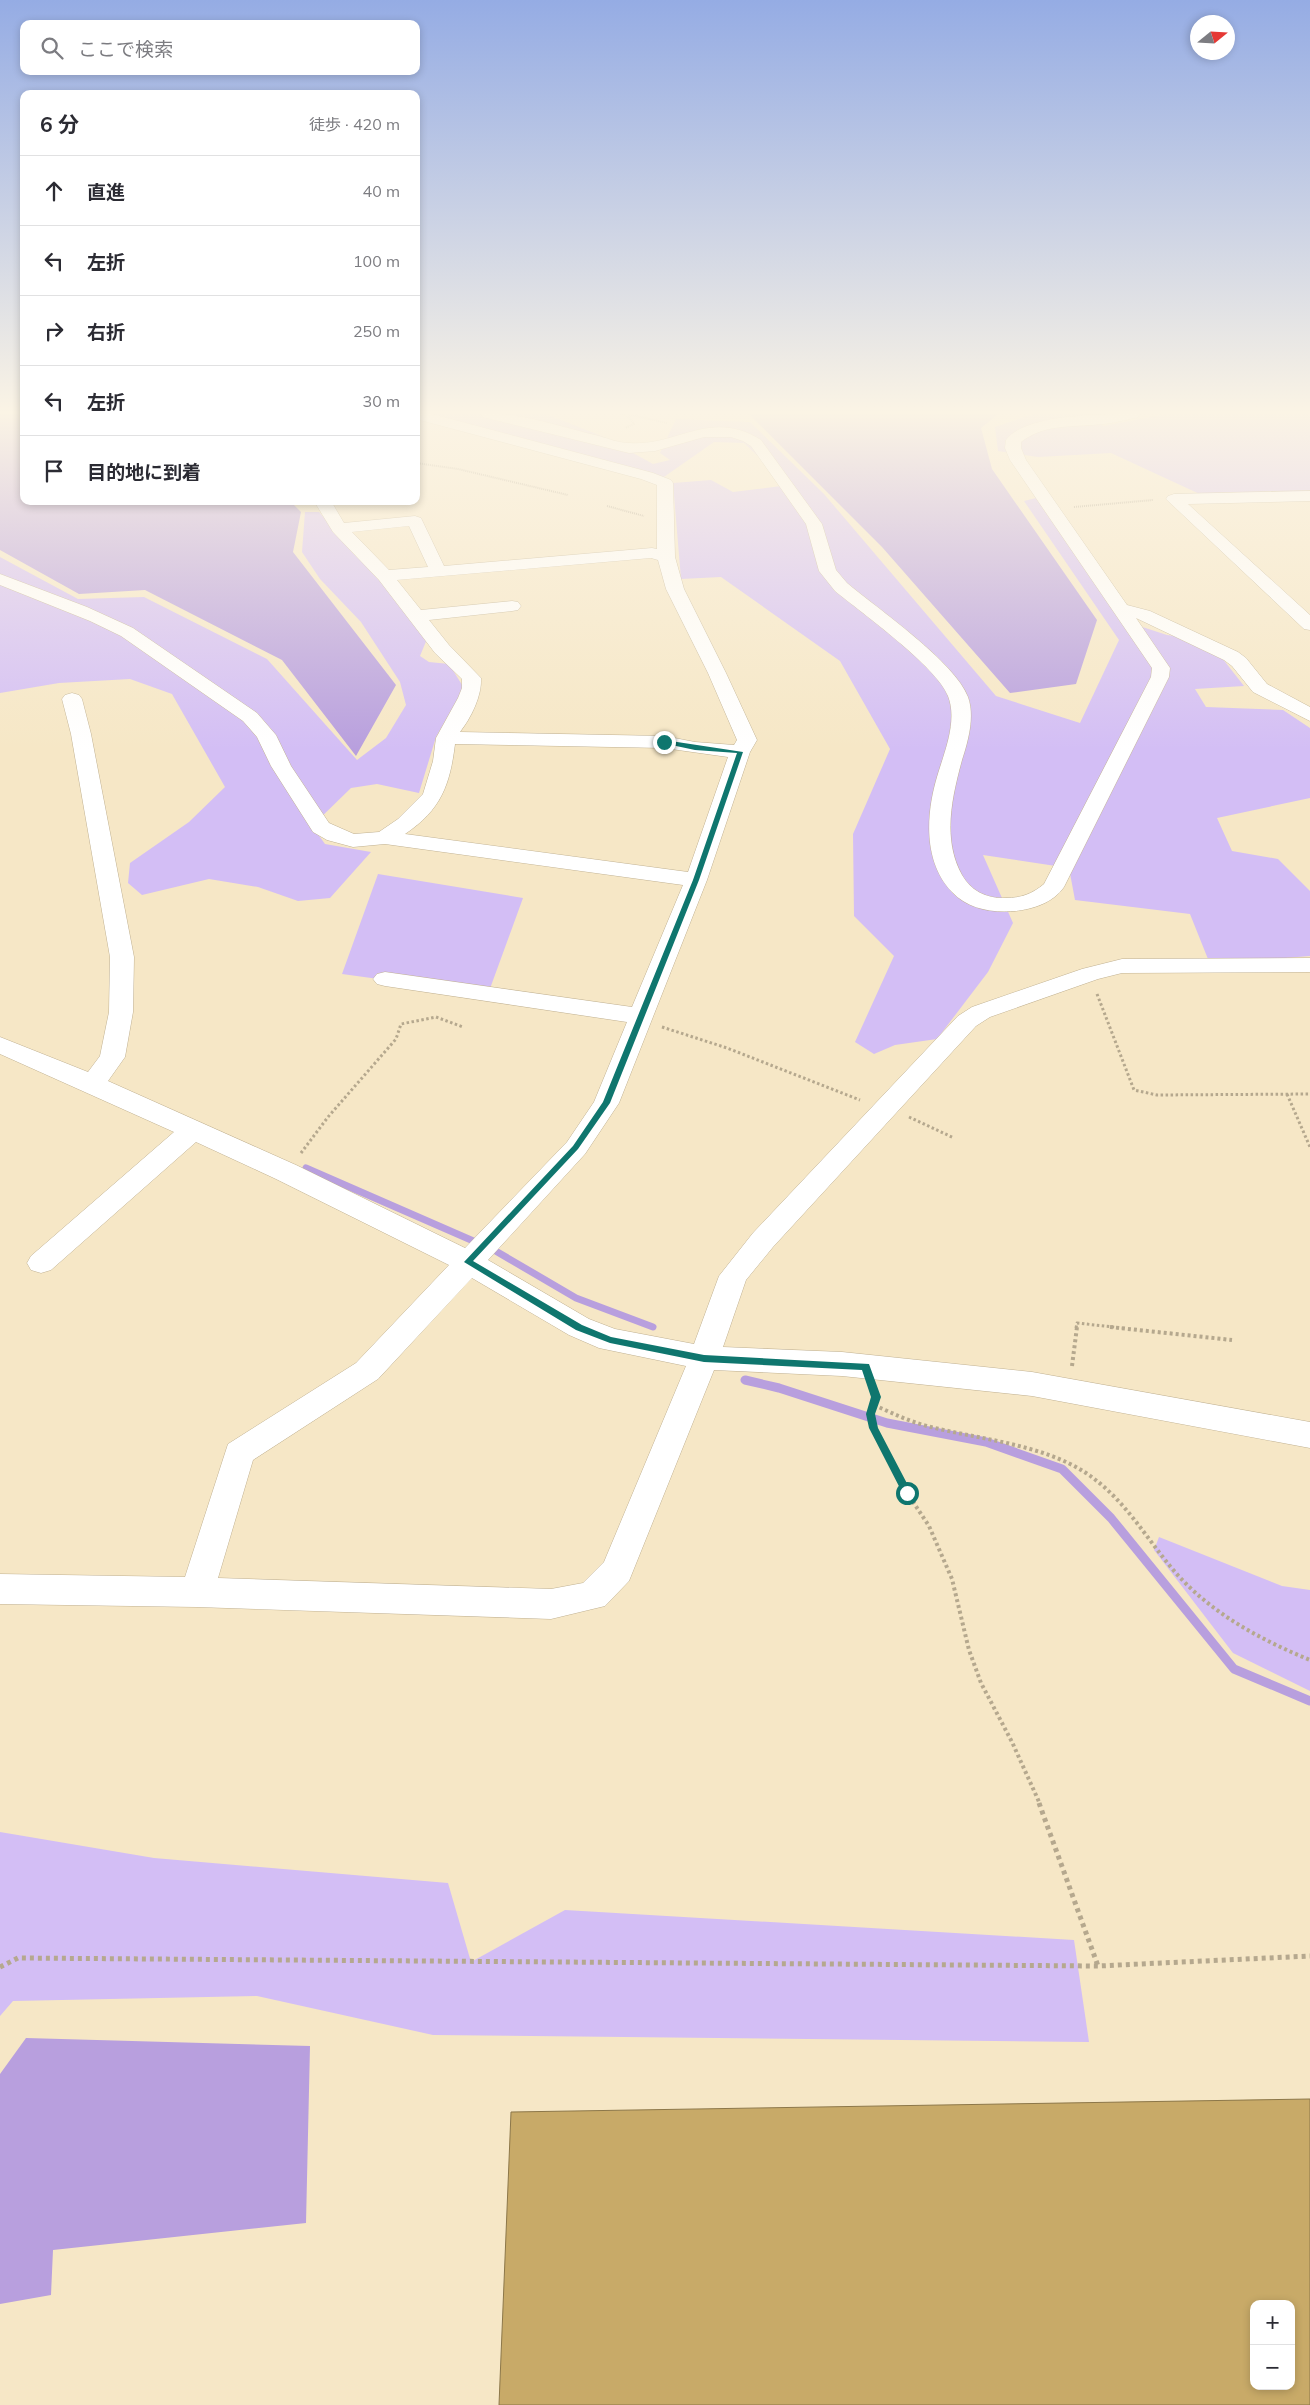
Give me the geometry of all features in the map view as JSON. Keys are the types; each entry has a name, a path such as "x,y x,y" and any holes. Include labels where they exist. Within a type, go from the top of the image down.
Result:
{"street":[{"path":"339,528 358,526"},
{"path":"417,526 438,571"},
{"path":"197,1592 239,1453 367,1372 576,1148 606,1103 696,880 740,752 747,740 717,673 675,589 666,557 667,526"},
{"path":"815,526 828,571 841,587 938,667 950,682 960,702 959,732 941,804 941,845 951,880 961,891 979,901 994,905 1031,903 1044,897 1053,887 1160,677 1161,668 1063,526"},
{"path":"1203,526 1310,625"},
{"path":"339,528 384,576 418,616 442,649 472,678 472,688 468,698 454,727 446,738 433,796 406,824 385,838"},
{"path":"384,576 652,553 666,557"},
{"path":"0,579 108,621 127,632 250,717 266,735 281,766 321,827 335,835 353,841 385,838 696,880"},
{"path":"418,616 512,606"},
{"path":"1122,610 1134,611 1144,615 1231,656 1240,662 1260,688 1310,715"},
{"path":"72,699 81,734 122,957 121,1012 112,1058 93,1084"},
{"path":"446,738 664,742 695,748 740,752"},
{"path":"0,1589 197,1592 551,1604 593,1596 617,1570 704,1358 733,1276 743,1262 967,1021 981,1012 1090,974 1122,966 1310,965"},
{"path":"385,979 639,1020"},
{"path":"0,1045 93,1084 286,1172 468,1262 579,1327 610,1340 704,1358 866,1366 1032,1384 1310,1435"},
{"path":"41,1263 194,1129"}],"path":[{"path":"1090,974 1134,1090 1157,1095 1310,1094"},
{"path":"286,1172 328,1117 396,1039 401,1024 436,1017 463,1027"},
{"path":"639,1020 727,1048 816,1085 897,1112 954,1138"},
{"path":"1287,1094 1310,1147"},
{"path":"1070,1391 1077,1323 1232,1340"},
{"path":"866,1366 876,1397 870,1414 873,1428 907,1493 929,1526 952,1580 969,1650 981,1683 1012,1742 1043,1812 1098,1966"},
{"path":"874,1404 900,1418 1036,1452 1078,1470 1105,1486 1122,1504 1175,1572 1204,1601 1240,1628 1310,1660"},
{"path":"0,1967 18,1958 1098,1966 1310,1956"}],"shaded area":[{"path":"0,526 298,526 293,552 396,685 356,756 282,660 145,590 79,594 0,550"},
{"path":"304,526 332,526 378,578 427,639 420,656 429,662 449,664 464,688 436,737 419,793 377,784 351,788 312,826 325,844 371,852 330,898 298,901 258,887 209,879 142,895 128,883 130,863 189,822 225,787 172,694 130,679 59,683 0,693 0,557 78,599 144,597 267,659 357,760 386,738 406,705 400,682 361,622 320,579 302,552"},
{"path":"677,526 851,526 996,696 1080,723 1119,640 1041,526 1056,526 1124,621 1167,635 1208,640 1244,686 1195,689 1206,707 1283,710 1310,728 1310,798 1217,818 1232,851 1278,859 1310,891 1310,956 1210,964 1190,914 1075,900 1069,868 983,855 1013,923 988,972 937,1039 895,1045 874,1054 855,1042 894,956 854,916 853,834 890,749 840,661 721,577 681,579"},
{"path":"861,526 1032,526 1097,620 1076,684 1010,693 882,547"},
{"path":"378,874 523,898 488,994 342,974"},
{"path":"1159,1537 1282,1586 1310,1590 1310,1691 1233,1653 1154,1550"},
{"path":"0,1832 154,1858 448,1883 471,1962 565,1910 1074,1940 1089,2042 433,2035 257,1996 13,2001 0,2016"},
{"path":"26,2038 310,2046 306,2223 53,2250 51,2295 0,2304 0,2074"}],"building":[{"path":"1310,2099 1310,2405 499,2405 511,2112"}],"waterway":[{"path":"306,1168 494,1250 576,1298 653,1327"},
{"path":"745,1380 779,1388 887,1423 986,1442 1062,1469 1111,1518 1234,1669 1310,1701"}],"route":[{"path":"664,742 695,748 740,752 696,880 606,1103 576,1148 468,1262 579,1327 610,1340 704,1358 866,1366 876,1397 870,1414 873,1428 907,1493"}]}
